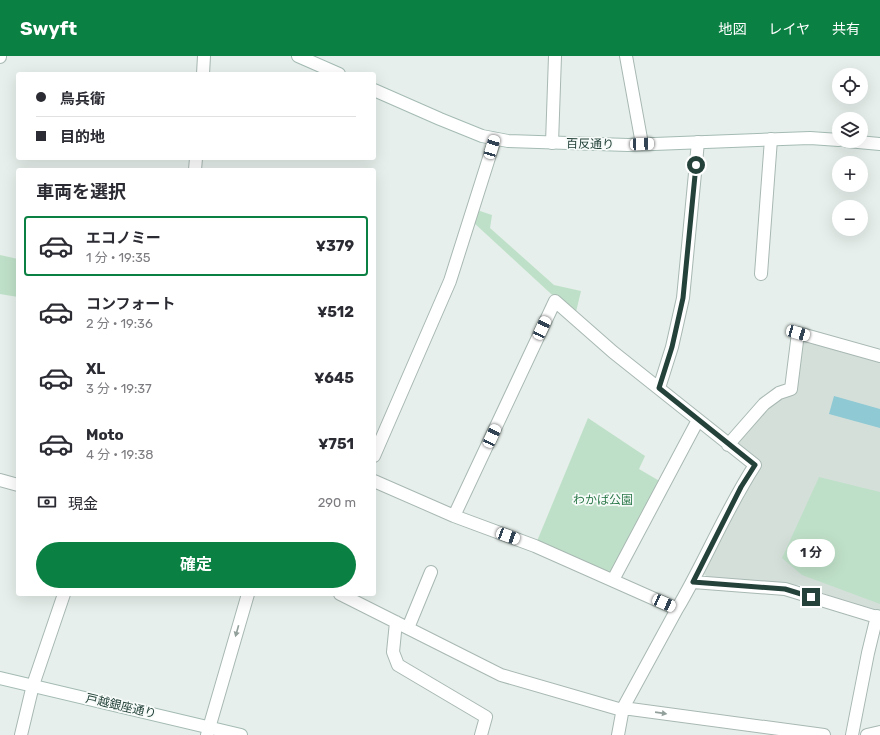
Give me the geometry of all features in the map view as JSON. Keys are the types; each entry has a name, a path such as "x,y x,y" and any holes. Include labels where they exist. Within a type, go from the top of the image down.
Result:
{"street":[{"path":"203,72 204,56"},
{"path":"298,56 334,72"},
{"path":"552,143 554,56"},
{"path":"626,56 642,144"},
{"name":"百反通り","path":"376,91 482,136 508,141 642,144 810,138 832,140"},
{"path":"376,451 450,281 495,139"},
{"path":"761,274 771,139"},
{"path":"659,388 672,347 683,298 698,142"},
{"path":"868,143 880,144"},
{"path":"454,516 555,301 613,352 755,465 741,487 693,582 622,709 618,735"},
{"path":"728,445 764,404 779,392 791,389 798,333 880,356"},
{"path":"613,580 698,420"},
{"path":"0,480 16,484"},
{"path":"376,482 454,516 535,546 677,609"},
{"path":"408,628 431,572"},
{"path":"693,582 785,589 879,617 868,654 852,735"},
{"path":"21,735 33,685 63,596"},
{"path":"208,731 247,596"},
{"path":"344,596 501,675 622,709 824,735"},
{"path":"396,622 393,652 398,665 486,717 481,735"},
{"name":"戸越銀座通り","path":"0,678 33,685 208,731 241,735"},
{"path":"868,735 880,732"}],"shaded area":[{"path":"807,340 880,361 880,613 799,585 750,584 711,580 704,574 735,508 761,466 734,444 770,404 782,396 801,342"}],"green space":[{"path":"477,210 492,215 490,228 554,285 581,291 575,316 473,222"},
{"path":"0,255 16,259 16,297 0,294"},
{"name":"わかば公園","path":"588,418 645,456 639,469 663,483 613,580 535,546"},
{"path":"819,477 880,492 880,604 802,575 782,558"}],"water":[{"path":"834,396 880,409 880,428 829,414"}],"route":[{"path":"696,165 683,298 672,347 659,388 728,445 755,465 741,487 693,582 785,589 811,597"}]}
